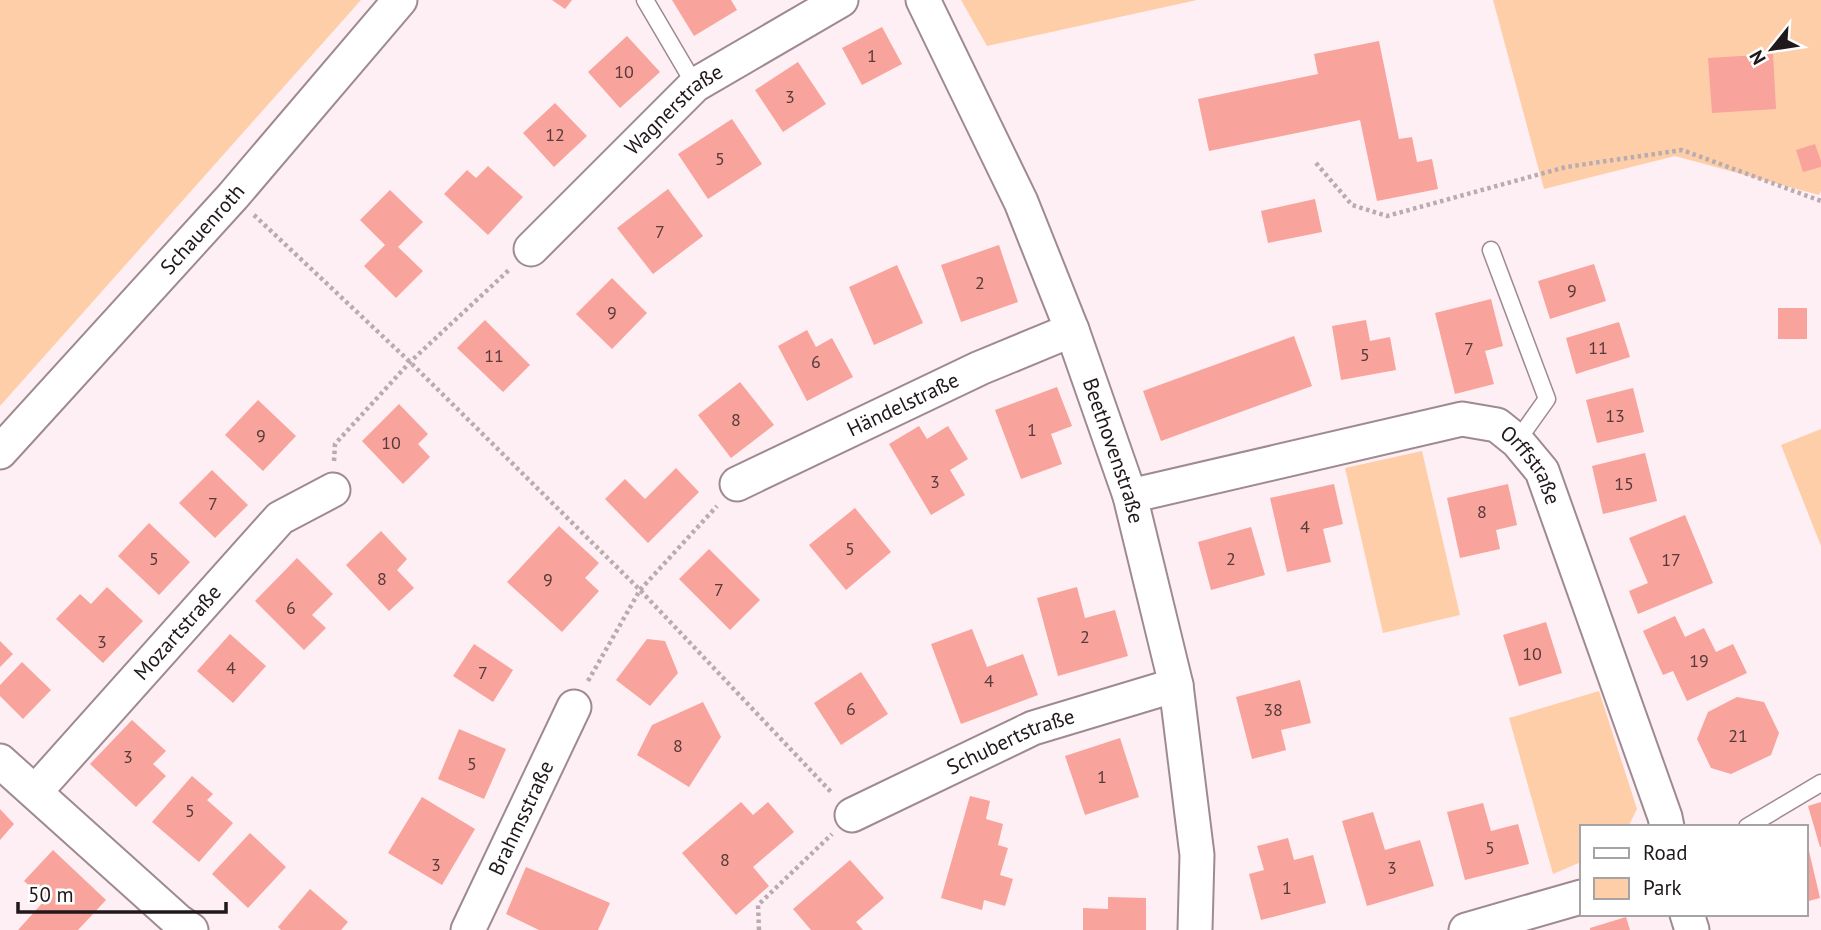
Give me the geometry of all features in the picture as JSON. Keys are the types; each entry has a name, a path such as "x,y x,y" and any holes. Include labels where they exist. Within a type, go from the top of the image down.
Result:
{"street":[{"name":"Schauenroth","path":"0,452 233,196 400,0"},
{"name":"Wagnerstraße","path":"531,249 695,85 841,0"},
{"name":"Beethovenstraße","path":"923,0 1021,202 1072,330 1130,496 1176,685 1197,855 1195,930"},
{"name":"Händelstraße","path":"737,485 980,368 1072,330"},
{"name":"Orffstraße","path":"1130,496 1462,419 1497,425 1517,442 1542,471 1666,825"},
{"name":"Mozartstraße","path":"35,792 280,518 333,490"},
{"name":"Schubertstraße","path":"852,815 1033,728 1176,685"},
{"name":"Brahmsstraße","path":"468,930 573,707"},
{"path":"0,761 179,927"},
{"path":"1466,930 1580,897"}],"lane":[{"path":"645,0 695,85"},
{"path":"1491,250 1547,399 1517,442"},
{"path":"1750,825 1821,783"}],"path":[{"path":"1317,163 1352,205 1387,216 1566,167 1682,150 1821,201"},
{"path":"233,196 410,362 640,590 852,815 758,905 759,930"},
{"path":"333,490 335,444 410,362 531,249"},
{"path":"573,707 640,590 737,485"}],"green space":[{"path":"0,0 361,0 0,406"},
{"path":"961,0 1197,0 987,46"},
{"path":"1493,0 1821,0 1819,195 1675,156 1544,189"},
{"path":"1821,429 1821,546 1781,445"},
{"path":"1422,451 1460,615 1383,633 1345,468"},
{"path":"1599,691 1637,809 1629,825 1580,825 1580,862 1553,874 1509,718"}],"building":[{"path":"552,0 572,0 565,9"},
{"path":"672,0 731,0 737,10 694,36"},
{"path":"882,27 902,64 862,85 842,48"},
{"path":"627,36 660,72 620,108 588,72"},
{"path":"1379,41 1399,139 1412,137 1417,162 1432,159 1438,189 1377,201 1360,120 1209,151 1198,99 1318,74 1314,54"},
{"path":"1773,54 1776,109 1712,113 1708,58"},
{"path":"798,62 826,104 783,132 755,90"},
{"path":"555,103 587,136 554,167 523,133"},
{"path":"732,119 762,164 708,199 678,154"},
{"path":"1815,144 1821,167 1803,172 1796,150"},
{"path":"488,166 523,197 488,235 444,194 467,170 476,178"},
{"path":"668,189 703,236 653,274 617,228"},
{"path":"390,190 423,222 398,247 423,271 396,298 364,266 385,245 360,220"},
{"path":"1315,199 1322,232 1268,243 1261,211"},
{"path":"999,245 1018,302 961,322 941,265"},
{"path":"1594,264 1606,301 1550,319 1538,281"},
{"path":"897,265 923,323 874,345 849,287"},
{"path":"612,278 647,313 612,349 576,314"},
{"path":"1491,299 1503,346 1485,351 1494,384 1455,394 1435,313"},
{"path":"1778,308 1807,308 1807,339 1778,339"},
{"path":"485,320 530,365 503,392 457,348"},
{"path":"1366,320 1370,341 1390,337 1396,370 1341,380 1332,326"},
{"path":"1619,322 1630,357 1576,374 1566,338"},
{"path":"807,330 816,347 832,338 853,377 807,401 778,346"},
{"path":"1294,336 1312,386 1161,441 1143,391"},
{"path":"740,382 774,425 731,458 698,415"},
{"path":"1057,387 1072,426 1051,434 1062,464 1021,479 995,410"},
{"path":"1633,388 1644,432 1597,443 1586,400"},
{"path":"258,400 296,436 263,471 225,435"},
{"path":"399,404 428,434 418,444 430,457 403,484 362,441"},
{"path":"919,426 927,439 948,426 968,459 950,470 965,495 931,515 889,444"},
{"path":"1645,453 1657,501 1603,514 1592,466"},
{"path":"676,468 699,492 648,543 605,499 625,479 645,499"},
{"path":"212,470 248,505 215,538 179,503"},
{"path":"1334,484 1343,524 1323,529 1331,562 1287,572 1270,498"},
{"path":"1508,484 1517,525 1496,530 1500,549 1460,558 1447,498"},
{"path":"855,508 891,552 846,590 809,545"},
{"path":"1685,515 1713,583 1638,614 1629,591 1648,583 1629,538"},
{"path":"149,523 190,562 159,595 118,556"},
{"path":"559,526 599,563 585,578 599,591 562,632 507,582"},
{"path":"1251,527 1265,575 1211,590 1198,542"},
{"path":"381,531 407,559 397,570 414,588 389,611 346,565"},
{"path":"709,549 760,600 730,630 679,579"},
{"path":"297,558 333,594 312,615 326,628 304,650 255,601"},
{"path":"107,587 143,621 103,663 56,619 80,594 91,604"},
{"path":"1077,587 1085,618 1115,610 1128,656 1058,676 1037,598"},
{"path":"1675,616 1685,637 1704,628 1716,652 1733,644 1747,673 1687,701 1673,671 1663,675 1643,631"},
{"path":"1546,622 1562,673 1519,686 1503,635"},
{"path":"972,629 987,667 1023,654 1038,695 961,724 931,644"},
{"path":"230,634 266,666 233,703 197,671"},
{"path":"647,639 665,641 678,673 650,706 616,680"},
{"path":"0,641 13,654 0,667"},
{"path":"474,644 513,670 493,702 453,676"},
{"path":"22,662 51,690 23,719 0,696 0,685"},
{"path":"861,672 888,714 841,745 814,703"},
{"path":"1300,680 1311,723 1281,730 1286,750 1252,759 1236,697"},
{"path":"1737,697 1764,702 1779,733 1771,755 1731,774 1711,768 1697,739 1708,712"},
{"path":"703,702 721,737 689,787 637,755 652,725"},
{"path":"132,720 166,751 153,764 166,776 136,807 90,764"},
{"path":"459,729 506,749 484,799 438,779"},
{"path":"1120,738 1139,797 1085,815 1065,756"},
{"path":"192,776 213,794 207,800 233,823 199,862 152,822"},
{"path":"970,796 990,801 986,819 1003,824 998,845 1008,848 1000,875 1013,879 1005,906 984,900 982,910 941,898"},
{"path":"422,797 475,829 442,885 388,853"},
{"path":"741,802 753,815 768,802 794,832 753,867 769,886 736,915 682,853"},
{"path":"1821,802 1821,847 1820,847 1808,806"},
{"path":"1483,803 1491,831 1518,824 1529,864 1465,880 1447,812"},
{"path":"0,809 14,824 0,840"},
{"path":"1373,812 1385,850 1420,840 1434,886 1367,906 1342,821"},
{"path":"250,833 286,867 248,908 212,874"},
{"path":"1288,838 1294,860 1313,855 1326,903 1261,920 1249,874 1264,870 1257,846"},
{"path":"53,850 106,900 78,930 18,930 45,900 24,881"},
{"path":"1807,852 1820,898 1807,901"},
{"path":"850,860 884,898 856,922 863,930 811,930 793,909"},
{"path":"526,867 610,903 598,930 539,930 506,914"},
{"path":"310,889 348,922 341,930 281,930 278,927"},
{"path":"1108,897 1146,898 1146,930 1083,930 1083,908 1108,909"},
{"path":"1626,917 1630,930 1590,930 1590,928"}]}
